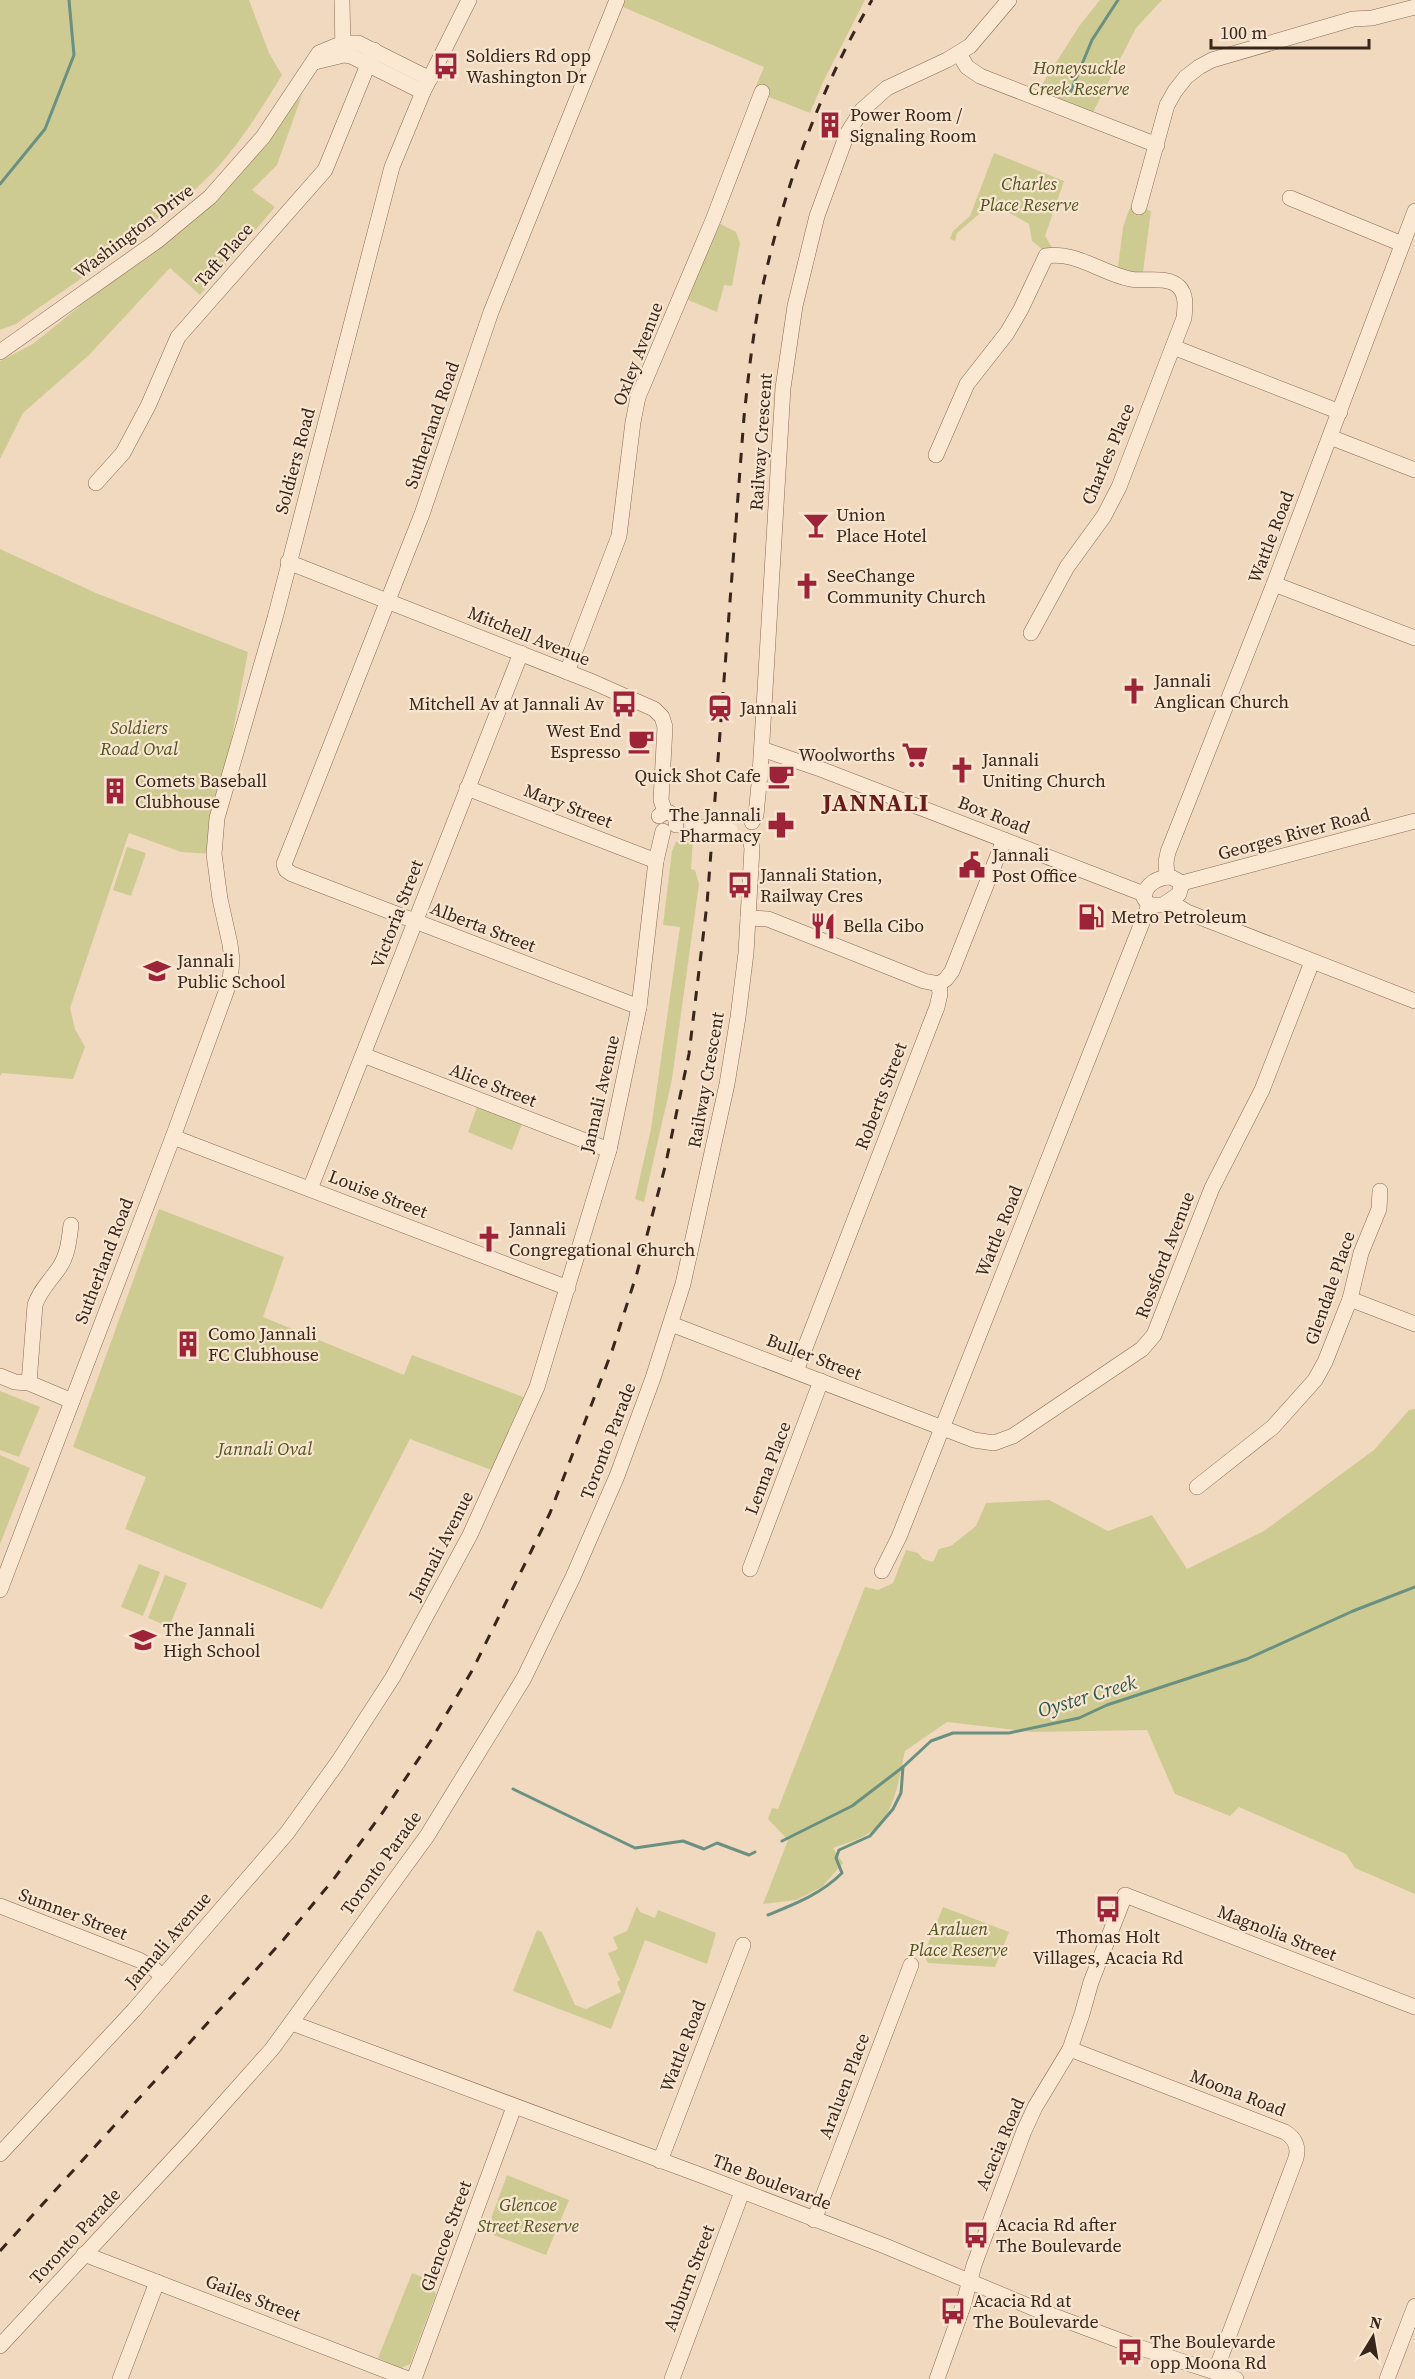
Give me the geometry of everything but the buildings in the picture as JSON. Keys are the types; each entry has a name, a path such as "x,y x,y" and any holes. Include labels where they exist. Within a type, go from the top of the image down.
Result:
{"street":[{"path":"342,0 343,49 371,57 427,86"},
{"name":"Soldiers Road","path":"230,944 220,899 214,854 217,818 264,657 387,184 398,151 469,0"},
{"name":"Sutherland Road","path":"284,864 441,461 491,312 617,0"},
{"name":"Railway Crescent","path":"671,1324 693,1246 727,1084 742,983 752,848 744,831 756,815 762,749 780,425 795,306 817,216 847,134 862,110 887,88 959,54 979,37 1009,0"},
{"path":"1139,207 1167,105 1174,91 1199,67 1226,56 1353,19 1372,18 1415,7"},
{"name":"Washington Drive","path":"0,352 157,241 210,197 263,137 319,53 343,49"},
{"path":"959,54 967,66 980,76 1157,145"},
{"name":"Taft Place","path":"96,483 123,453 148,406 178,337 324,170 371,57"},
{"name":"Oxley Avenue","path":"567,672 619,536 633,422 639,397 713,220 762,92"},
{"path":"1290,198 1408,240"},
{"name":"Wattle Road","path":"1167,877 1168,852 1408,240 1415,211"},
{"name":"Charles Place","path":"936,455 967,384 1007,333 1022,309 1046,256 1056,254 1129,279 1165,281 1179,287 1186,300 1184,318 1119,487 1104,516 1067,567 1031,633"},
{"path":"1173,347 1340,412"},
{"path":"1330,437 1415,470"},
{"name":"Mitchell Avenue","path":"288,562 643,703 662,717 665,732 661,800 665,812"},
{"path":"1274,584 1415,639"},
{"name":"Victoria Street","path":"310,1189 521,653"},
{"name":"Box Road","path":"762,749 823,770 1004,840 1146,899"},
{"name":"Mary Street","path":"467,788 656,861"},
{"name":"Jannali Avenue","path":"0,2154 163,1977 287,1833 338,1762 393,1677 470,1535 537,1387 609,1150 639,1007 656,861 669,828 658,827 659,816 665,812"},
{"name":"Georges River Road","path":"1182,883 1415,821"},
{"path":"669,828 693,827 744,831"},
{"name":"Roberts Street","path":"796,1371 937,1007 940,994 939,984 952,971 1004,840"},
{"name":"Alberta Street","path":"284,864 286,870 291,874 639,1007"},
{"path":"1167,877 1176,878 1182,883 1182,890 1173,900 1157,906 1146,899 1152,883 1167,877"},
{"name":"Wattle Road","path":"882,1570 898,1537 942,1428 1146,899"},
{"path":"1173,900 1176,905 1187,912 1415,1001"},
{"path":"748,918 768,919 924,981 939,984"},
{"name":"Sutherland Road","path":"2,1580 173,1137 230,981 232,960 230,944"},
{"name":"Rossford Avenue","path":"942,1428 984,1443 1004,1441 1142,1349 1154,1335 1216,1178 1262,1090 1312,962"},
{"name":"Alice Street","path":"363,1055 609,1150"},
{"name":"Louise Street","path":"173,1137 568,1288"},
{"name":"Glendale Place","path":"1197,1487 1273,1426 1309,1388 1325,1362 1350,1299 1361,1253 1379,1209 1380,1191"},
{"path":"29,1383 35,1305 39,1294 60,1266 67,1252 71,1225"},
{"path":"1350,1299 1415,1324"},
{"name":"Buller Street","path":"671,1324 942,1428"},
{"name":"Toronto Parade","path":"0,2346 272,2049 426,1836 524,1678 578,1567 617,1476 671,1324"},
{"path":"0,1376 29,1383 72,1401"},
{"name":"Lenna Place","path":"750,1569 821,1381"},
{"name":"Magnolia Street","path":"1125,1895 1415,2007"},
{"name":"Acacia Road","path":"937,2379 963,2306 969,2281 1027,2123 1070,2049 1091,1982 1125,1895"},
{"name":"Sumner Street","path":"0,1906 139,1960 163,1977"},
{"name":"Wattle Road","path":"660,2161 743,1945"},
{"name":"Araluen Place","path":"814,2220 911,1965"},
{"name":"The Boulevarde","path":"292,2023 742,2192 1110,2337 1236,2379"},
{"name":"Moona Road","path":"1070,2049 1285,2132 1297,2147 1296,2158 1215,2372"},
{"name":"Glencoe Street","path":"414,2379 514,2107"},
{"name":"Auburn Street","path":"672,2379 742,2192"},
{"name":"Gailes Street","path":"84,2254 377,2373 408,2379"},
{"path":"120,2379 157,2282"},
{"path":"1387,2379 1415,2306"}],"green space":[{"path":"0,0 249,0 269,53 282,75 256,116 217,168 162,219 16,324 0,330"},
{"path":"617,0 865,0 824,80 810,113 754,91 764,67 616,4"},
{"name":"Honeysuckle Creek Reserve","path":"1100,0 1162,0 1136,28 1090,118 1034,97 1080,25"},
{"path":"302,95 277,165 252,190 275,207 200,295 170,268 89,355 23,413 0,459 0,361 33,344 228,186"},
{"name":"Charles Place Reserve","path":"994,153 1064,181 1045,236 1056,254 1043,250 1032,241 1029,224 992,203 957,233 955,241 950,239 953,231 970,216"},
{"path":"1131,205 1151,211 1142,280 1117,275 1123,227"},
{"path":"713,220 736,232 740,243 732,286 724,285 717,312 681,297"},
{"name":"Soldiers Road Oval","path":"0,549 96,593 248,652 217,816 214,854 181,852 129,833 70,1008 75,1029 85,1047 73,1079 2,1073 0,1076"},
{"path":"693,838 691,869 695,870 699,884 672,1079 644,1202 635,1199 651,1129 680,927 663,925 672,851 676,842"},
{"path":"127,847 146,853 131,896 113,890"},
{"path":"477,1107 522,1124 512,1150 468,1132"},
{"name":"Jannali Oval","path":"159,1209 284,1257 263,1317 404,1375 412,1355 531,1400 499,1473 410,1439 322,1609 125,1529 146,1477 73,1447"},
{"path":"0,1391 40,1407 19,1457 0,1450"},
{"path":"1415,1409 1415,1894 1355,1868 1346,1854 1239,1807 1230,1816 1175,1794 1147,1730 1032,1732 947,1722 905,1751 894,1799 889,1810 874,1829 860,1838 833,1848 843,1863 822,1887 796,1900 763,1904 788,1840 768,1819 772,1808 778,1809 865,1587 878,1590 893,1583 906,1550 918,1553 923,1559 933,1562 939,1549 951,1546 976,1526 986,1503 1049,1500 1108,1531 1152,1515 1187,1569 1264,1531 1374,1450 1409,1410"},
{"path":"0,1455 30,1468 0,1544"},
{"path":"139,1564 160,1572 143,1616 121,1607"},
{"path":"165,1575 187,1583 169,1627 148,1618"},
{"path":"637,1906 640,1912 655,1918 658,1910 716,1933 707,1964 645,1940 611,2029 513,1991 537,1930 542,1932 575,2005 586,2009 621,1992 617,1982 620,1980 608,1953 618,1949 613,1937 627,1931"},
{"name":"Araluen Place Reserve","path":"943,1907 1009,1932 995,1967 928,1963 924,1954"},
{"name":"Glencoe Street Reserve","path":"507,2175 569,2200 546,2255 486,2232"},
{"path":"412,2273 422,2277 436,2294 410,2364 401,2368 378,2358"}],"waterway":[{"path":"0,184 45,129 74,55 69,0"},
{"path":"1070,93 1092,40 1118,0"},
{"name":"Oyster Creek","path":"782,1841 852,1806 903,1767 931,1741 953,1733 1009,1733 1079,1718 1107,1705 1247,1659 1353,1611 1415,1587"},
{"path":"768,1915 816,1893 842,1873 836,1858 839,1850 870,1836 893,1809 901,1793 903,1767"},
{"path":"513,1789 635,1848 683,1841 704,1849 717,1843 749,1855 755,1852"}],"railway":[{"path":"0,2251 284,1939 333,1880 383,1812 430,1742 473,1669 550,1513 612,1351 637,1273 665,1167 689,1054 707,904 744,417 761,293 784,204 808,134 837,65 872,0"}],"place":[{"name":"Soldiers Rd opp Washington Dr","path":"446,66"},
{"name":"Power Room / Signaling Room","path":"830,125"},
{"name":"Union Place Hotel","path":"816,525"},
{"name":"SeeChange Community Church","path":"807,586"},
{"name":"Jannali Anglican Church","path":"1134,691"},
{"name":"Mitchell Av at Jannali Av","path":"624,704"},
{"name":"Jannali","path":"720,708"},
{"name":"West End Espresso","path":"641,741"},
{"name":"Woolworths","path":"915,755"},
{"name":"Jannali Uniting Church","path":"962,770"},
{"name":"Quick Shot Cafe","path":"781,776"},
{"name":"Comets Baseball Clubhouse","path":"115,791"},
{"name":"The Jannali Pharmacy","path":"781,825"},
{"name":"Jannali Post Office","path":"972,865"},
{"name":"Jannali Station, Railway Cres","path":"740,885"},
{"name":"Metro Petroleum","path":"1091,917"},
{"name":"Bella Cibo","path":"823,926"},
{"name":"Jannali Public School","path":"157,971"},
{"name":"Jannali Congregational Church","path":"489,1239"},
{"name":"Como Jannali FC Clubhouse","path":"188,1344"},
{"name":"The Jannali High School","path":"143,1640"},
{"name":"Thomas Holt Villages, Acacia Rd","path":"1108,1909"},
{"name":"Acacia Rd after The Boulevarde","path":"976,2235"},
{"name":"Acacia Rd at The Boulevarde","path":"953,2311"},
{"name":"The Boulevarde opp Moona Rd","path":"1130,2352"}],"district":[{"name":"JANNALI","path":"876,803"}]}
